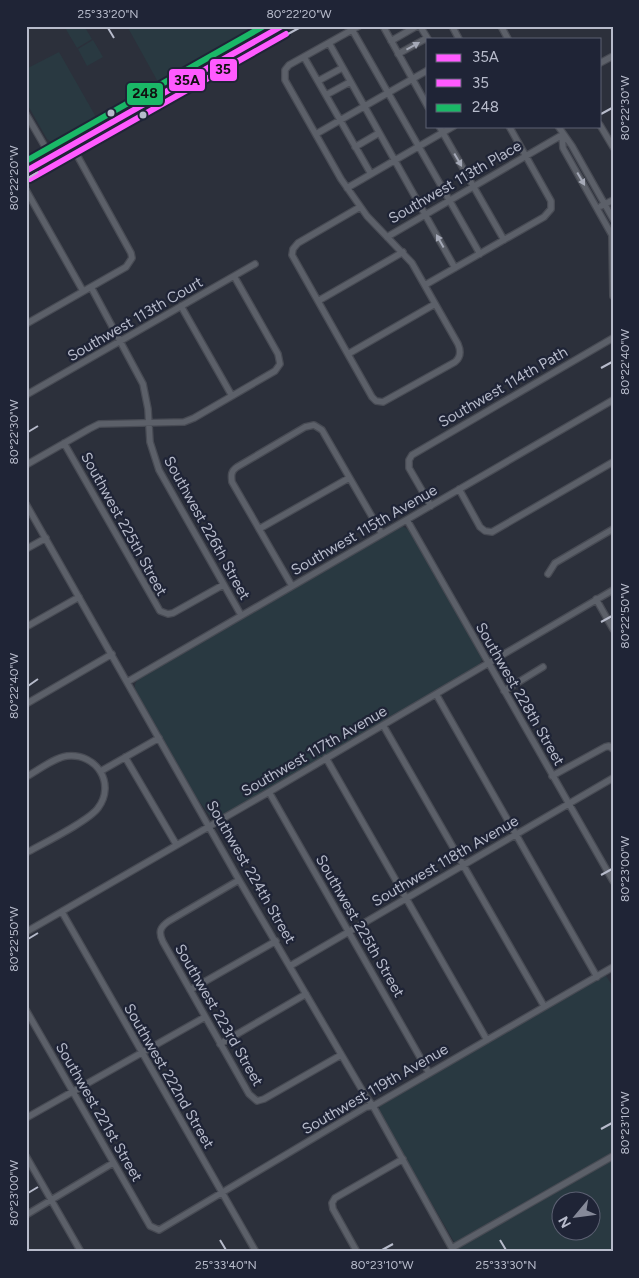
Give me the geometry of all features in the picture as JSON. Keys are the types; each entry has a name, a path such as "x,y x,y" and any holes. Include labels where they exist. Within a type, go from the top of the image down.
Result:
{"main road":[{"path":"26,171 282,26"}],"street":[{"path":"359,26 351,28 329,43 291,64 286,69 285,80 347,188 360,207 412,263 459,346 459,357 456,362 383,402 373,398 292,253 298,243 360,207"},
{"path":"383,26 426,104"},
{"path":"391,40 418,26 426,38"},
{"path":"452,26 459,38"},
{"path":"501,26 507,38"},
{"path":"351,28 480,254"},
{"path":"398,54 426,40"},
{"path":"329,43 455,268"},
{"path":"304,57 371,174"},
{"path":"318,81 342,68"},
{"path":"316,134 426,71"},
{"path":"326,95 350,82"},
{"path":"26,114 51,158"},
{"path":"439,128 504,240"},
{"path":"347,188 451,128"},
{"path":"425,285 544,217 551,208 550,198 510,128"},
{"path":"559,128 562,135 572,146 613,219"},
{"path":"602,128 613,147"},
{"path":"355,147 379,133"},
{"path":"562,135 563,148 613,236 613,296"},
{"name":"Southwest 113th Place","path":"387,236 562,135"},
{"path":"26,324 128,265 132,258 131,252 72,146"},
{"path":"26,190 84,291"},
{"path":"598,208 613,200"},
{"path":"318,301 403,252"},
{"name":"Southwest 113th Court","path":"26,395 255,264"},
{"path":"26,465 99,424 184,422 272,374 279,366 280,360 234,276"},
{"name":"Southwest 226th Street","path":"92,286 142,384 147,403 151,447 158,470 240,615"},
{"path":"348,354 435,304"},
{"path":"181,306 232,396"},
{"name":"Southwest 114th Path","path":"431,506 409,468 411,456 613,338"},
{"name":"Southwest 115th Avenue","path":"127,682 613,400"},
{"path":"292,586 232,482 232,471 305,427 314,425 322,430 382,534"},
{"name":"Southwest 225th Street","path":"64,443 160,612 166,614 175,612 223,585"},
{"path":"459,489 480,527 489,532 495,531 613,462"},
{"path":"260,529 349,478"},
{"name":"Southwest 224th Street","path":"26,504 240,880 341,1055 373,1106 453,1250"},
{"name":"Southwest 228th Street","path":"407,520 613,881"},
{"path":"548,574 555,563 613,529"},
{"path":"26,550 46,538"},
{"name":"Southwest 117th Avenue","path":"26,932 613,590"},
{"path":"26,627 79,597"},
{"path":"596,599 613,629"},
{"path":"26,704 112,654"},
{"path":"504,691 543,667"},
{"path":"436,694 597,976"},
{"path":"383,725 544,1006"},
{"path":"101,772 159,738"},
{"path":"552,776 605,747 609,746 613,749"},
{"path":"26,777 59,758 71,756 88,760 101,772 105,786 102,802 97,810 87,818 26,853"},
{"path":"125,757 176,844"},
{"path":"326,758 487,1040"},
{"name":"Southwest 118th Avenue","path":"290,966 613,778"},
{"name":"Southwest 225th Street","path":"269,792 429,1073"},
{"name":"Southwest 223rd Street","path":"240,880 169,921 160,930 163,942 250,1096 257,1101 266,1099 341,1055"},
{"name":"Southwest 222nd Street","path":"62,912 256,1252"},
{"path":"190,990 276,941"},
{"name":"Southwest 119th Avenue","path":"150,1226 153,1229 161,1229 363,1109 373,1106 613,967"},
{"path":"220,1044 306,994"},
{"name":"Southwest 221st Street","path":"26,1010 150,1226"},
{"path":"26,1118 205,1017"},
{"path":"26,1156 81,1252"},
{"path":"453,1250 613,1156"},
{"path":"357,1252 332,1208 332,1203 335,1198 403,1159"},
{"path":"26,1215 113,1163"}],"shaded area":[{"path":"64,26 84,26 92,39 77,48"},
{"path":"127,26 257,26 158,82"},
{"path":"93,40 103,57 87,66 78,49"},
{"path":"59,52 96,117 51,142 47,139 26,102 26,69"},
{"path":"402,526 409,530 481,654 482,659 479,665 233,810 218,817 210,816 196,797 136,691 136,681 141,676"},
{"path":"605,974 613,987 613,1252 460,1252 379,1111 380,1106"}],"transit line":[{"name":"248","path":"26,161 264,26"},
{"name":"35A","path":"26,171 282,26"},
{"name":"35","path":"30,179 286,34"}]}
